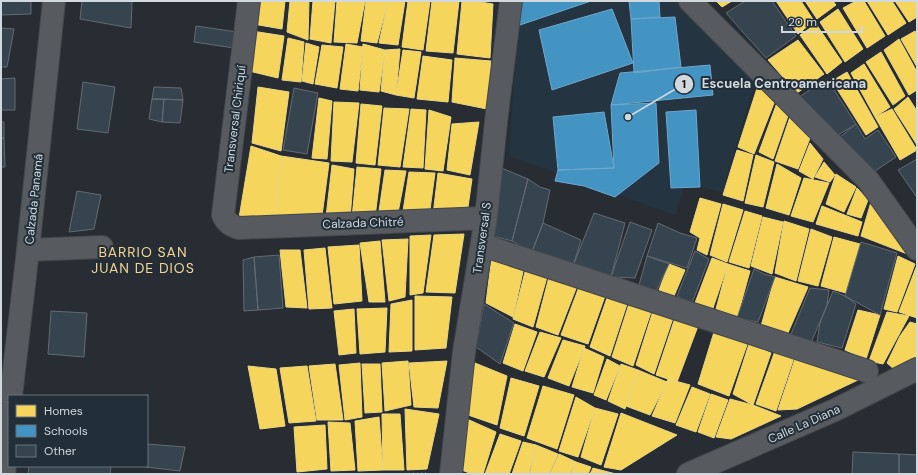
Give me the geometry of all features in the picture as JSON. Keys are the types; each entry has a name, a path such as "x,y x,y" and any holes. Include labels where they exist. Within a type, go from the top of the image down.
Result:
{"street":[{"name":"Calzada Panamá","path":"11,395 54,1"},
{"name":"Transversal Chiriquí","path":"239,228 234,227 229,223 223,214 249,1"},
{"name":"Transversal S","path":"451,474 464,352 486,218 511,1"},
{"path":"690,1 868,180 917,249"},
{"name":"Calzada Chitré","path":"239,228 486,218"},
{"path":"482,245 867,371"},
{"path":"28,250 102,247"},
{"name":"Calle La Diana","path":"688,474 835,410 917,369"},
{"path":"4,474 8,430"}],"shaded area":[{"path":"519,1 684,1 757,77 722,192 686,183 675,215 509,156"}],"building: Homes":[{"path":"256,1 285,1 282,29 253,24"},
{"path":"290,1 309,1 308,40 287,32"},
{"path":"313,1 335,1 331,43 310,39"},
{"path":"337,1 365,1 357,43 334,42"},
{"path":"366,1 388,1 377,43 361,41"},
{"path":"388,1 405,1 398,45 379,43"},
{"path":"408,1 430,1 423,50 402,47"},
{"path":"432,1 459,1 453,53 426,51"},
{"path":"462,1 493,4 490,58 457,54"},
{"path":"716,1 732,1 722,7"},
{"path":"776,1 801,1 814,21 798,34"},
{"path":"805,1 833,1 836,5 817,19"},
{"path":"856,1 864,1 885,36 867,48 843,8"},
{"path":"867,1 892,1 906,23 888,35"},
{"path":"895,1 916,1 917,17 909,22"},
{"path":"838,9 863,49 845,62 820,22"},
{"path":"816,24 842,62 827,74 800,35"},
{"path":"252,31 284,36 278,78 249,71"},
{"path":"915,31 917,34 917,67 901,39"},
{"path":"288,38 304,42 301,82 282,80"},
{"path":"899,39 917,72 917,90 909,95 884,50"},
{"path":"798,40 824,74 797,93 768,60"},
{"path":"306,43 319,47 313,84 302,81"},
{"path":"346,44 363,47 358,91 340,89"},
{"path":"363,44 385,50 379,92 360,90"},
{"path":"322,45 343,47 337,88 315,84"},
{"path":"400,49 396,95 381,91 385,50"},
{"path":"403,50 421,52 414,98 396,95"},
{"path":"881,52 905,96 893,105 866,62"},
{"path":"423,56 452,60 448,102 417,99"},
{"path":"455,58 491,61 487,109 452,102"},
{"path":"864,64 890,107 875,117 851,73"},
{"path":"847,72 878,127 866,135 832,81"},
{"path":"760,79 776,98 754,154 738,147"},
{"path":"258,87 289,92 281,151 252,143"},
{"path":"908,97 917,111 917,145 894,109"},
{"path":"319,98 332,101 327,159 312,158"},
{"path":"778,100 789,113 773,159 759,152"},
{"path":"334,102 359,103 352,162 331,161"},
{"path":"361,104 382,106 375,165 356,163"},
{"path":"384,108 409,109 400,167 378,165"},
{"path":"411,109 426,110 423,168 403,167"},
{"path":"892,109 917,150 900,160 875,117"},
{"path":"429,110 451,117 443,171 425,169"},
{"path":"791,114 810,138 798,169 775,161"},
{"path":"479,122 470,175 447,170 452,124"},
{"path":"810,143 823,159 813,179 799,171"},
{"path":"251,146 281,156 275,218 239,218"},
{"path":"737,150 753,155 743,201 723,195"},
{"path":"756,155 774,162 763,207 745,203"},
{"path":"281,156 329,163 322,216 281,215 275,218"},
{"path":"824,162 835,175 830,182 815,177"},
{"path":"777,164 801,178 789,215 766,208"},
{"path":"332,165 354,169 350,219 326,217"},
{"path":"357,167 381,169 375,217 352,218"},
{"path":"385,170 406,171 397,218 378,218"},
{"path":"409,172 435,173 429,217 402,218"},
{"path":"438,173 472,179 467,214 433,215"},
{"path":"836,174 856,187 844,212 826,204"},
{"path":"804,178 829,183 813,222 791,216"},
{"path":"857,188 868,200 861,218 847,214"},
{"path":"700,198 721,204 707,255 697,250 700,238 690,232"},
{"path":"871,202 915,257 861,236"},
{"path":"723,204 743,210 727,262 710,255"},
{"path":"822,206 862,222 858,236 816,224"},
{"path":"745,211 762,216 749,268 729,262"},
{"path":"763,217 783,222 772,274 751,266"},
{"path":"784,221 809,229 796,281 775,273"},
{"path":"811,229 832,237 818,286 798,281"},
{"path":"464,234 455,293 426,292 434,235"},
{"path":"431,235 423,293 410,295 410,236"},
{"path":"834,237 860,244 846,293 821,286"},
{"path":"408,239 405,297 389,301 382,240"},
{"path":"380,241 385,302 369,302 360,243"},
{"path":"359,245 362,301 334,304 328,247"},
{"path":"325,248 332,308 309,309 304,250"},
{"path":"280,250 300,250 307,308 286,307"},
{"path":"492,255 524,267 513,317 486,303"},
{"path":"898,256 915,264 897,312 884,309"},
{"path":"712,258 728,264 713,308 695,303"},
{"path":"669,264 685,270 674,296 659,290"},
{"path":"728,264 750,271 737,318 716,309"},
{"path":"917,265 917,318 899,312"},
{"path":"526,268 547,277 533,327 513,319"},
{"path":"549,277 577,286 558,335 536,327"},
{"path":"775,277 808,287 787,335 761,326"},
{"path":"579,287 605,296 588,344 561,335"},
{"path":"415,296 452,297 446,348 415,350"},
{"path":"607,298 627,304 610,356 590,347"},
{"path":"412,300 412,351 389,352 391,304"},
{"path":"629,304 651,312 633,366 612,357"},
{"path":"387,308 385,352 360,354 357,309"},
{"path":"354,309 356,353 339,355 334,311"},
{"path":"858,310 880,315 866,359 845,350"},
{"path":"653,311 673,318 654,374 636,365"},
{"path":"887,312 909,316 883,364 869,361"},
{"path":"675,318 698,326 677,382 656,375"},
{"path":"910,322 917,324 917,359 895,370 887,363 900,336"},
{"path":"515,324 537,332 523,371 503,363"},
{"path":"540,332 561,338 544,377 525,371"},
{"path":"714,332 748,342 729,396 698,384"},
{"path":"563,340 585,346 569,386 548,378"},
{"path":"749,344 771,353 753,405 733,394"},
{"path":"584,348 604,357 593,393 572,387"},
{"path":"776,348 795,355 776,411 756,404"},
{"path":"796,356 858,380 797,409 778,410"},
{"path":"607,359 620,366 606,400 594,395"},
{"path":"408,361 411,405 385,411 382,363"},
{"path":"447,361 438,408 414,407 409,363"},
{"path":"360,363 362,417 345,420 339,365"},
{"path":"475,363 507,376 497,425 468,415"},
{"path":"335,364 343,420 317,420 309,366"},
{"path":"362,364 380,364 382,412 365,413"},
{"path":"621,364 638,370 625,409 608,401"},
{"path":"248,366 276,369 285,426 260,429"},
{"path":"307,366 316,421 289,423 280,368"},
{"path":"638,370 667,382 650,415 626,406"},
{"path":"511,378 539,386 524,436 500,428"},
{"path":"668,379 690,385 675,423 652,416"},
{"path":"543,386 574,395 557,449 527,438"},
{"path":"692,387 710,394 696,432 676,425"},
{"path":"711,394 728,400 714,438 698,432"},
{"path":"576,397 595,408 578,457 559,451"},
{"path":"730,399 753,405 781,416 731,439 716,437"},
{"path":"595,408 618,414 601,465 581,457"},
{"path":"405,409 439,414 427,469 407,470"},
{"path":"621,413 677,435 621,470 604,467"},
{"path":"382,414 400,414 404,470 383,470"},
{"path":"379,417 383,470 358,471 355,421"},
{"path":"467,419 496,432 483,474 472,474 459,469"},
{"path":"328,422 350,423 355,470 331,471"},
{"path":"325,425 327,469 297,472 294,427"},
{"path":"500,434 521,441 509,474 485,474"},
{"path":"523,442 536,445 529,474 512,474"},
{"path":"536,445 558,454 549,474 530,474"},
{"path":"559,454 576,462 570,474 550,474"},
{"path":"576,462 591,467 588,474 571,474"},
{"path":"593,468 616,474 590,474"}],"building: Schools":[{"path":"522,1 591,1 520,25"},
{"path":"629,1 659,1 660,17 631,19"},
{"path":"612,9 633,63 552,90 539,30"},
{"path":"675,17 681,67 634,73 631,19"},
{"path":"710,65 713,95 611,105 620,73"},
{"path":"656,103 659,163 615,197 584,186 555,181 558,170 614,168 611,105"},
{"path":"696,110 700,187 671,188 666,112"},
{"path":"604,112 614,168 558,170 553,117"}],"building: Other":[{"path":"1,1 31,1 31,14 1,15"},
{"path":"82,1 132,1 131,28 80,19"},
{"path":"745,1 772,1 796,36 766,58 726,13"},
{"path":"196,26 244,33 241,49 194,42"},
{"path":"1,28 14,29 7,67 1,67"},
{"path":"15,78 15,110 1,110 1,79"},
{"path":"827,79 856,124 835,137 799,97"},
{"path":"83,82 115,87 108,133 77,129"},
{"path":"154,87 181,88 183,100 152,99"},
{"path":"294,88 318,93 307,154 283,150"},
{"path":"152,99 164,99 162,122 149,119"},
{"path":"164,99 183,100 180,123 162,122"},
{"path":"1,122 4,122 4,138 1,138"},
{"path":"856,124 865,139 878,130 896,157 869,175 839,138"},
{"path":"1,138 4,138 5,167 1,167"},
{"path":"917,159 917,195 916,196 898,170"},
{"path":"499,167 528,179 512,241 485,234"},
{"path":"528,179 540,187 550,190 543,223 532,252 512,241"},
{"path":"77,191 101,195 94,229 69,232"},
{"path":"594,213 625,223 611,277 573,266"},
{"path":"630,222 652,230 635,278 611,277"},
{"path":"543,223 581,240 573,266 532,252"},
{"path":"658,223 680,233 697,238 687,268 647,256"},
{"path":"861,242 897,253 880,315 845,296"},
{"path":"695,251 709,259 692,303 677,296"},
{"path":"279,255 283,308 258,310 254,257"},
{"path":"647,256 669,264 656,291 639,285"},
{"path":"254,257 258,310 244,311 243,260"},
{"path":"754,269 775,277 758,322 737,318"},
{"path":"810,288 829,290 827,305 811,343 791,334"},
{"path":"833,291 845,296 856,304 842,348 817,342 820,323"},
{"path":"484,304 514,323 500,364 476,347"},
{"path":"51,311 87,313 84,357 48,354"},
{"path":"148,444 185,447 180,471 146,467 148,467"},
{"path":"853,452 899,454 899,474 852,474"},
{"path":"899,454 917,455 917,474 899,474"},
{"path":"29,467 111,467 110,474 28,474"}],"place":[{"name":"Escuela Centroamericana","path":"628,117"}],"district":[{"name":"BARRIO SAN JUAN DE DIOS","path":"143,260"}]}
